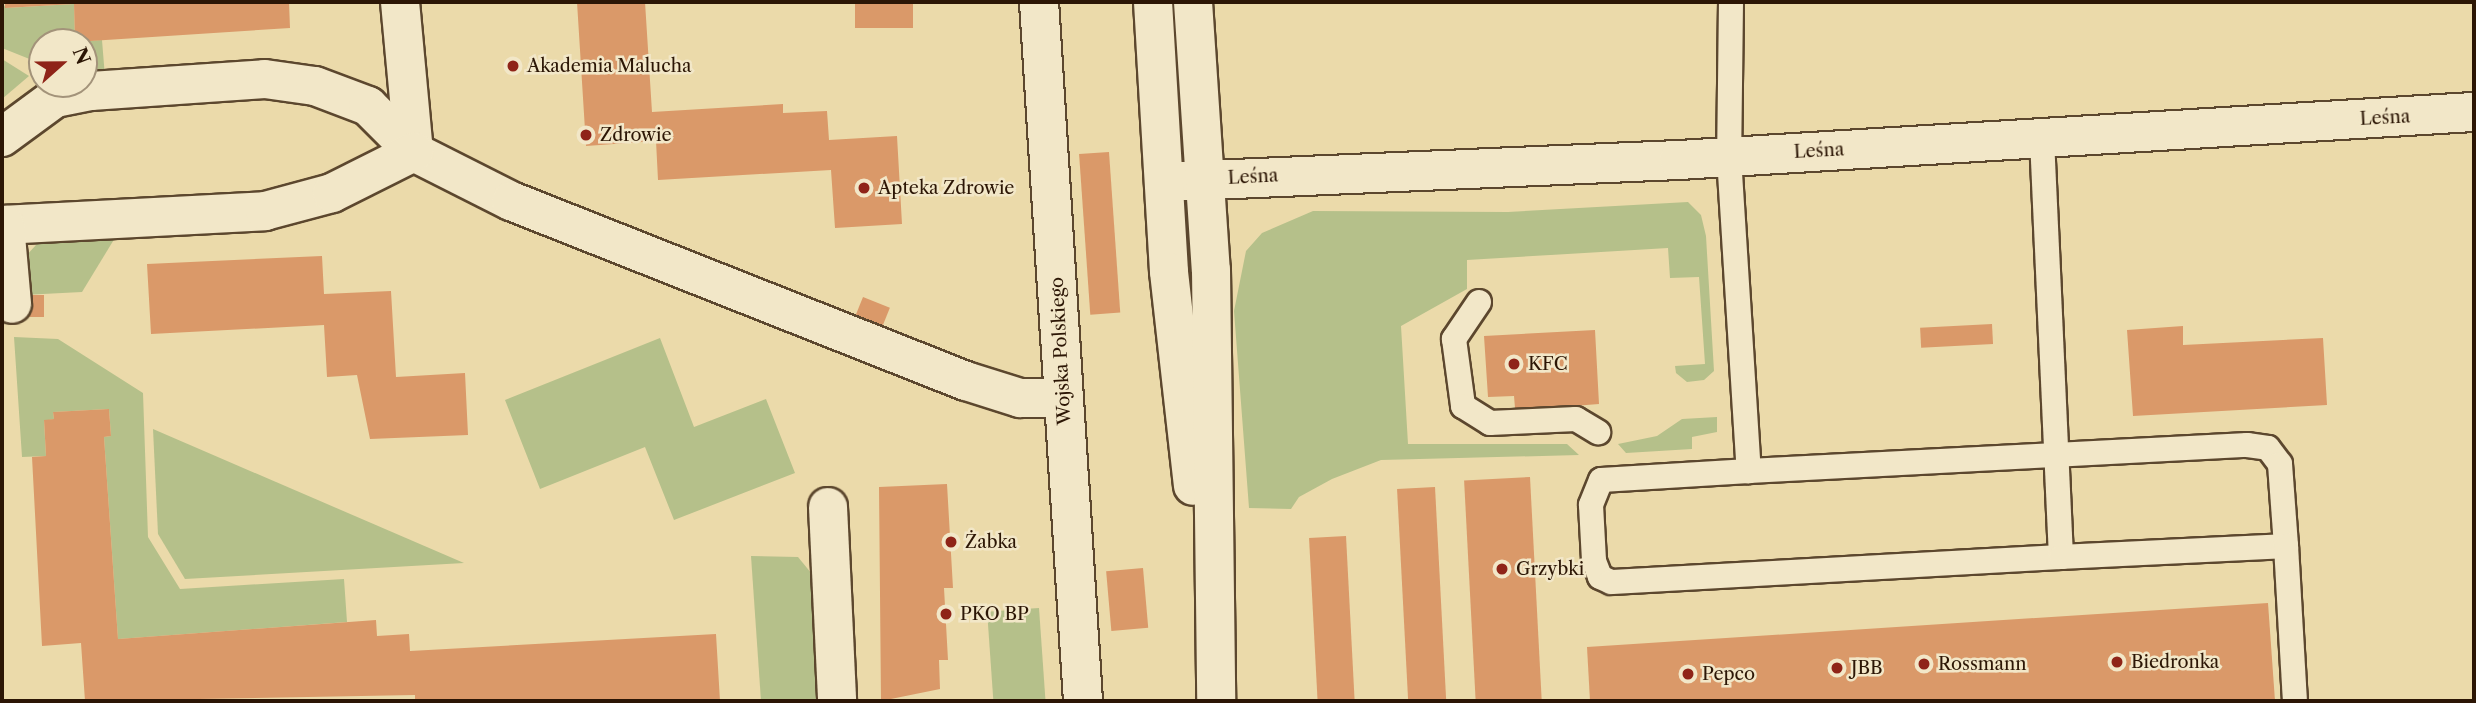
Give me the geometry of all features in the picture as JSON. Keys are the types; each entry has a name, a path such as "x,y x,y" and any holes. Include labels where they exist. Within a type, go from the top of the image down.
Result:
{"street":[{"path":"400,2 414,152"},
{"name":"Wojska Polskiego","path":"1039,2 1083,701"},
{"path":"1153,2 1164,182 1188,457 1211,617"},
{"path":"1193,2 1212,295 1211,617 1216,701"},
{"path":"2,137 55,98 265,79 315,86 368,106 414,152 511,201 966,381 1020,398 1064,398"},
{"name":"Leśna","path":"1164,182 1729,156 2474,112"},
{"path":"12,304 3,225 265,211 332,194 414,152"},
{"path":"828,507 837,701"}],"lane":[{"path":"1731,2 1729,156 1749,471"},
{"path":"2042,138 2061,557"},
{"path":"1479,302 1454,339 1463,406 1490,424 1576,419 1598,432"},
{"path":"2286,546 1611,583 1600,576 1591,505 1601,480 2268,448 2280,464 2286,546 2295,701"}],"green space":[{"path":"2,2 6,8 74,4 75,28 28,28 28,58 2,48"},
{"path":"98,40 102,40 105,77 98,78"},
{"path":"2,59 28,77 2,99"},
{"path":"1688,202 1701,215 1706,236 1714,371 1704,380 1687,382 1676,373 1675,366 1705,364 1699,277 1670,278 1668,248 1467,260 1467,289 1401,326 1408,444 1567,444 1579,455 1381,460 1332,479 1299,497 1291,509 1249,508 1234,311 1246,251 1262,233 1313,211 1508,212"},
{"path":"121,228 82,292 23,295 25,257 47,233"},
{"path":"14,337 58,339 143,393 148,537 180,589 344,579 347,622 118,639 104,437 111,436 109,409 53,412 54,419 44,421 46,456 22,457"},
{"path":"660,338 694,427 766,399 795,473 674,520 645,447 540,489 505,400"},
{"path":"1717,417 1717,432 1692,437 1692,449 1626,453 1618,444 1657,436 1682,419"},
{"path":"153,429 464,563 185,579 158,534"},
{"path":"751,556 798,557 816,579 826,701 761,701"},
{"path":"1039,608 1045,701 993,701 987,612"}],"building":[{"path":"5,2 289,2 290,28 98,41 98,28 75,28 74,4 5,8"},
{"path":"577,2 645,2 652,112 783,104 783,113 827,111 829,140 897,136 902,224 835,228 831,170 658,180 656,141 586,146"},
{"path":"855,2 913,2 913,28 855,28"},
{"path":"1109,152 1120,313 1090,315 1079,154"},
{"path":"322,256 324,294 391,291 396,377 465,373 468,435 370,439 357,375 327,377 324,325 151,334 147,264"},
{"path":"23,295 44,295 44,317 23,317"},
{"path":"863,297 890,308 881,331 854,320"},
{"path":"1992,324 1993,344 1921,348 1920,328"},
{"path":"2183,326 2183,345 2323,338 2327,405 2133,416 2127,330"},
{"path":"1595,330 1599,404 1515,408 1514,396 1488,397 1484,336"},
{"path":"109,409 111,436 104,437 118,639 376,620 377,636 409,634 410,651 716,634 720,701 415,701 415,695 85,701 81,643 42,646 32,457 46,456 44,420 54,419 53,412"},
{"path":"1530,477 1542,701 1476,701 1464,480"},
{"path":"947,484 953,588 944,588 948,660 939,660 940,689 881,701 879,487"},
{"path":"1435,487 1446,701 1408,701 1397,489"},
{"path":"1346,536 1355,701 1318,701 1309,538"},
{"path":"1143,568 1148,628 1111,631 1106,571"},
{"path":"2268,603 2275,701 1590,701 1587,647"}],"place":[{"name":"Akademia Malucha","path":"513,66"},
{"name":"Zdrowie","path":"586,135"},
{"name":"Apteka Zdrowie","path":"864,188"},
{"name":"KFC","path":"1514,364"},
{"name":"Żabka","path":"951,542"},
{"name":"Grzybki","path":"1502,569"},
{"name":"PKO BP","path":"946,614"},
{"name":"Biedronka","path":"2117,662"},
{"name":"Rossmann","path":"1924,664"},
{"name":"JBB","path":"1837,668"},
{"name":"Pepco","path":"1688,674"}]}
